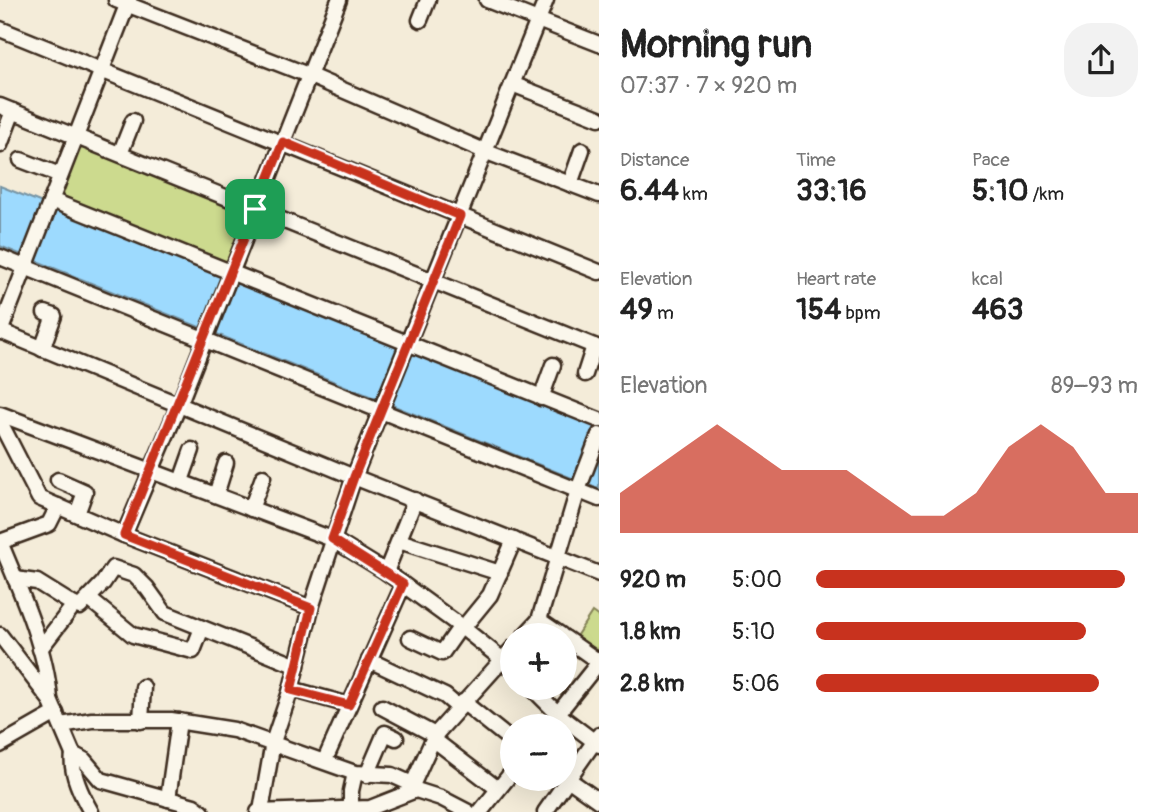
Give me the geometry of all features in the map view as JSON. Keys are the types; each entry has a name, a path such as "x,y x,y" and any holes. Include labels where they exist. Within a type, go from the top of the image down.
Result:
{"street":[{"path":"124,535 179,405 339,0"},
{"path":"420,20 428,0"},
{"path":"486,0 599,44"},
{"path":"500,668 461,705 434,737 411,788 383,808 260,811 273,743 291,690 311,608 332,539 354,477 545,0"},
{"path":"599,195 484,151 308,75 124,2 103,70 75,135 0,332 599,574"},
{"path":"0,29 599,272"},
{"path":"512,84 599,118"},
{"path":"0,145 6,108 596,347 585,374"},
{"path":"120,154 133,121"},
{"path":"570,184 582,150"},
{"path":"22,160 60,175"},
{"path":"50,201 407,346 599,420"},
{"path":"0,257 27,263 384,407 579,487 599,499"},
{"path":"42,349 54,316"},
{"path":"541,398 553,365"},
{"path":"0,414 332,539 386,572 500,652"},
{"path":"0,422 40,498 124,535 311,608"},
{"path":"536,623 579,487 599,435"},
{"path":"181,481 192,450"},
{"path":"216,495 226,463"},
{"path":"251,509 263,477"},
{"path":"58,481 85,492 77,514"},
{"path":"386,572 415,500"},
{"path":"55,713 40,649 1,546 50,524 58,506"},
{"path":"410,638 442,653 489,595 513,540"},
{"path":"399,541 500,573"},
{"path":"15,579 37,582 74,606 80,607 113,568 134,575 165,613 296,666"},
{"path":"325,760 403,584"},
{"path":"89,599 133,635 169,645 193,651 202,628"},
{"path":"40,649 74,606"},
{"path":"539,620 543,623"},
{"path":"0,635 55,713 73,754 72,764 91,812"},
{"path":"544,700 558,714 599,662 577,646"},
{"path":"369,660 445,696 500,733"},
{"path":"141,721 143,687"},
{"path":"291,690 349,705"},
{"path":"382,708 434,737 498,789"},
{"path":"2,739 55,713 92,720 179,721 234,730 361,774 392,775 411,788 441,797 468,812"},
{"path":"168,799 179,721"},
{"path":"577,727 597,740 577,767"},
{"path":"351,809 351,791 385,733 396,738"},
{"path":"73,754 84,760 101,780 194,806 202,812"},
{"path":"577,785 599,801"},
{"path":"480,812 500,787"},
{"path":"545,812 560,791"},
{"path":"436,812 441,797"}],"green space":[{"path":"85,147 242,210 245,217 228,261 222,263 66,199 62,191 78,150"},
{"path":"592,612 599,617 599,653 577,639"}],"water":[{"path":"0,186 599,427 599,489 0,246"}],"route":[{"path":"283,142 460,216 354,477 332,539 403,584 349,705 291,690 311,608 124,535 179,405 255,209 283,142"}]}
